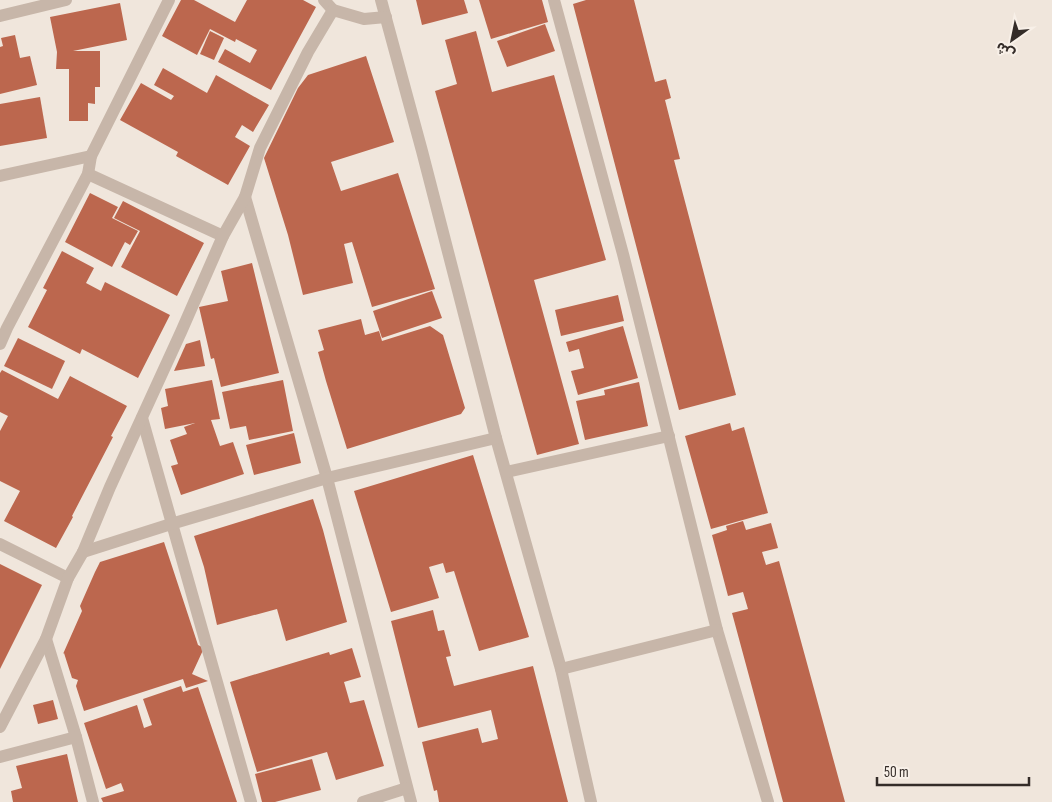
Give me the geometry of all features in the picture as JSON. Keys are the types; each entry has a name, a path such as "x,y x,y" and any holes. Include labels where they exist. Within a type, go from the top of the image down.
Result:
{"street":[{"path":"0,16 66,0"},
{"path":"0,344 4,328 88,174 91,156 169,0"},
{"path":"324,0 333,10 364,19 386,18"},
{"path":"381,0 496,438 560,669 591,802"},
{"path":"554,0 621,245 717,630 768,802"},
{"path":"0,727 46,639 68,578 83,552 110,487 223,236 245,197 260,148 308,52 333,10"},
{"path":"0,176 91,156"},
{"path":"88,174 223,236"},
{"path":"245,197 327,478 411,802"},
{"path":"142,418 250,802"},
{"path":"506,472 669,436"},
{"path":"83,552 327,478 496,438"},
{"path":"0,544 68,578"},
{"path":"560,669 717,630"},
{"path":"46,639 76,737 93,802"},
{"path":"0,757 76,737"},
{"path":"363,802 407,788"}],"building":[{"path":"181,0 194,0 235,22 247,0 303,0 316,7 271,90 218,62 225,49 250,63 257,50 236,39 235,42 210,29 197,55 162,36"},
{"path":"416,0 464,0 468,13 422,25"},
{"path":"479,0 542,0 548,22 491,39"},
{"path":"586,0 634,0 655,82 666,79 671,98 665,100 680,159 674,160 736,395 679,410 573,4"},
{"path":"120,3 127,40 73,51 100,51 100,87 95,87 95,104 88,103 88,121 69,121 69,69 56,69 57,52 50,17"},
{"path":"545,24 555,51 507,67 497,41"},
{"path":"210,31 224,38 214,60 200,54"},
{"path":"476,31 492,92 554,75 606,260 534,280 579,444 537,455 435,91 457,84 445,40"},
{"path":"15,35 20,58 30,56 37,85 0,94 0,47 3,46 1,38"},
{"path":"366,56 394,142 331,162 341,191 398,173 435,289 372,307 352,242 344,244 353,283 303,295 288,235 264,158 298,88 308,75"},
{"path":"163,68 207,93 216,75 269,105 253,132 242,125 235,137 250,146 228,185 176,156 178,152 120,120 141,83 171,100 174,96 154,85"},
{"path":"40,97 47,138 0,146 0,104"},
{"path":"90,193 118,207 112,218 138,231 130,245 125,242 112,267 65,242"},
{"path":"123,201 204,243 177,296 121,267 140,231 114,218"},
{"path":"62,251 94,268 86,283 101,291 105,282 170,315 138,378 82,349 80,354 28,327 47,290 43,288"},
{"path":"252,263 279,373 221,387 214,358 211,359 199,307 228,301 221,271"},
{"path":"432,291 442,318 382,338 373,311"},
{"path":"618,295 624,321 561,336 555,310"},
{"path":"361,319 365,335 379,331 382,341 430,326 443,335 465,408 461,414 347,449 318,352 324,350 318,330"},
{"path":"623,326 638,378 578,395 571,371 584,368 579,349 569,352 566,342"},
{"path":"18,338 65,361 52,389 4,366"},
{"path":"200,340 205,366 174,371 186,344"},
{"path":"2,370 58,399 70,376 127,406 56,548 4,521 20,491 0,481 0,431 8,416 0,412 0,373"},
{"path":"212,380 220,419 211,420 220,446 233,442 244,474 181,495 171,466 178,464 170,440 187,434 184,427 195,423 165,429 161,408 168,406 165,389"},
{"path":"283,380 293,431 249,440 246,426 230,429 222,392"},
{"path":"639,382 648,426 585,440 576,401 605,395 604,390"},
{"path":"730,423 732,431 744,427 768,513 711,529 685,436"},
{"path":"294,433 301,463 254,475 246,445"},
{"path":"473,455 529,637 479,651 454,571 446,573 443,563 429,567 439,598 391,612 354,491"},
{"path":"313,499 347,622 286,641 277,609 217,625 204,567 194,536"},
{"path":"743,521 746,530 771,523 778,548 762,552 766,565 779,561 845,802 783,802 732,613 748,609 743,592 728,596 712,535 727,530 726,526"},
{"path":"164,542 198,645 204,648 192,674 208,681 186,688 183,679 84,711 76,686 78,680 72,678 63,654 82,611 80,606 95,572 100,562"},
{"path":"0,564 42,585 0,669"},
{"path":"433,610 438,631 444,630 451,656 446,657 454,686 533,666 568,802 439,802 437,790 434,791 422,742 478,728 482,743 498,739 491,710 418,728 391,621"},
{"path":"352,648 361,677 344,682 350,703 364,700 384,766 336,780 327,752 257,772 230,682 329,652 330,655"},
{"path":"181,686 183,692 198,687 237,802 103,802 101,798 124,791 121,783 106,789 84,723 137,705 144,728 152,725 143,699"},
{"path":"53,700 58,719 38,724 33,705"},
{"path":"67,754 78,802 13,802 11,791 22,788 16,766"},
{"path":"312,759 321,790 275,802 262,802 255,774"}]}
